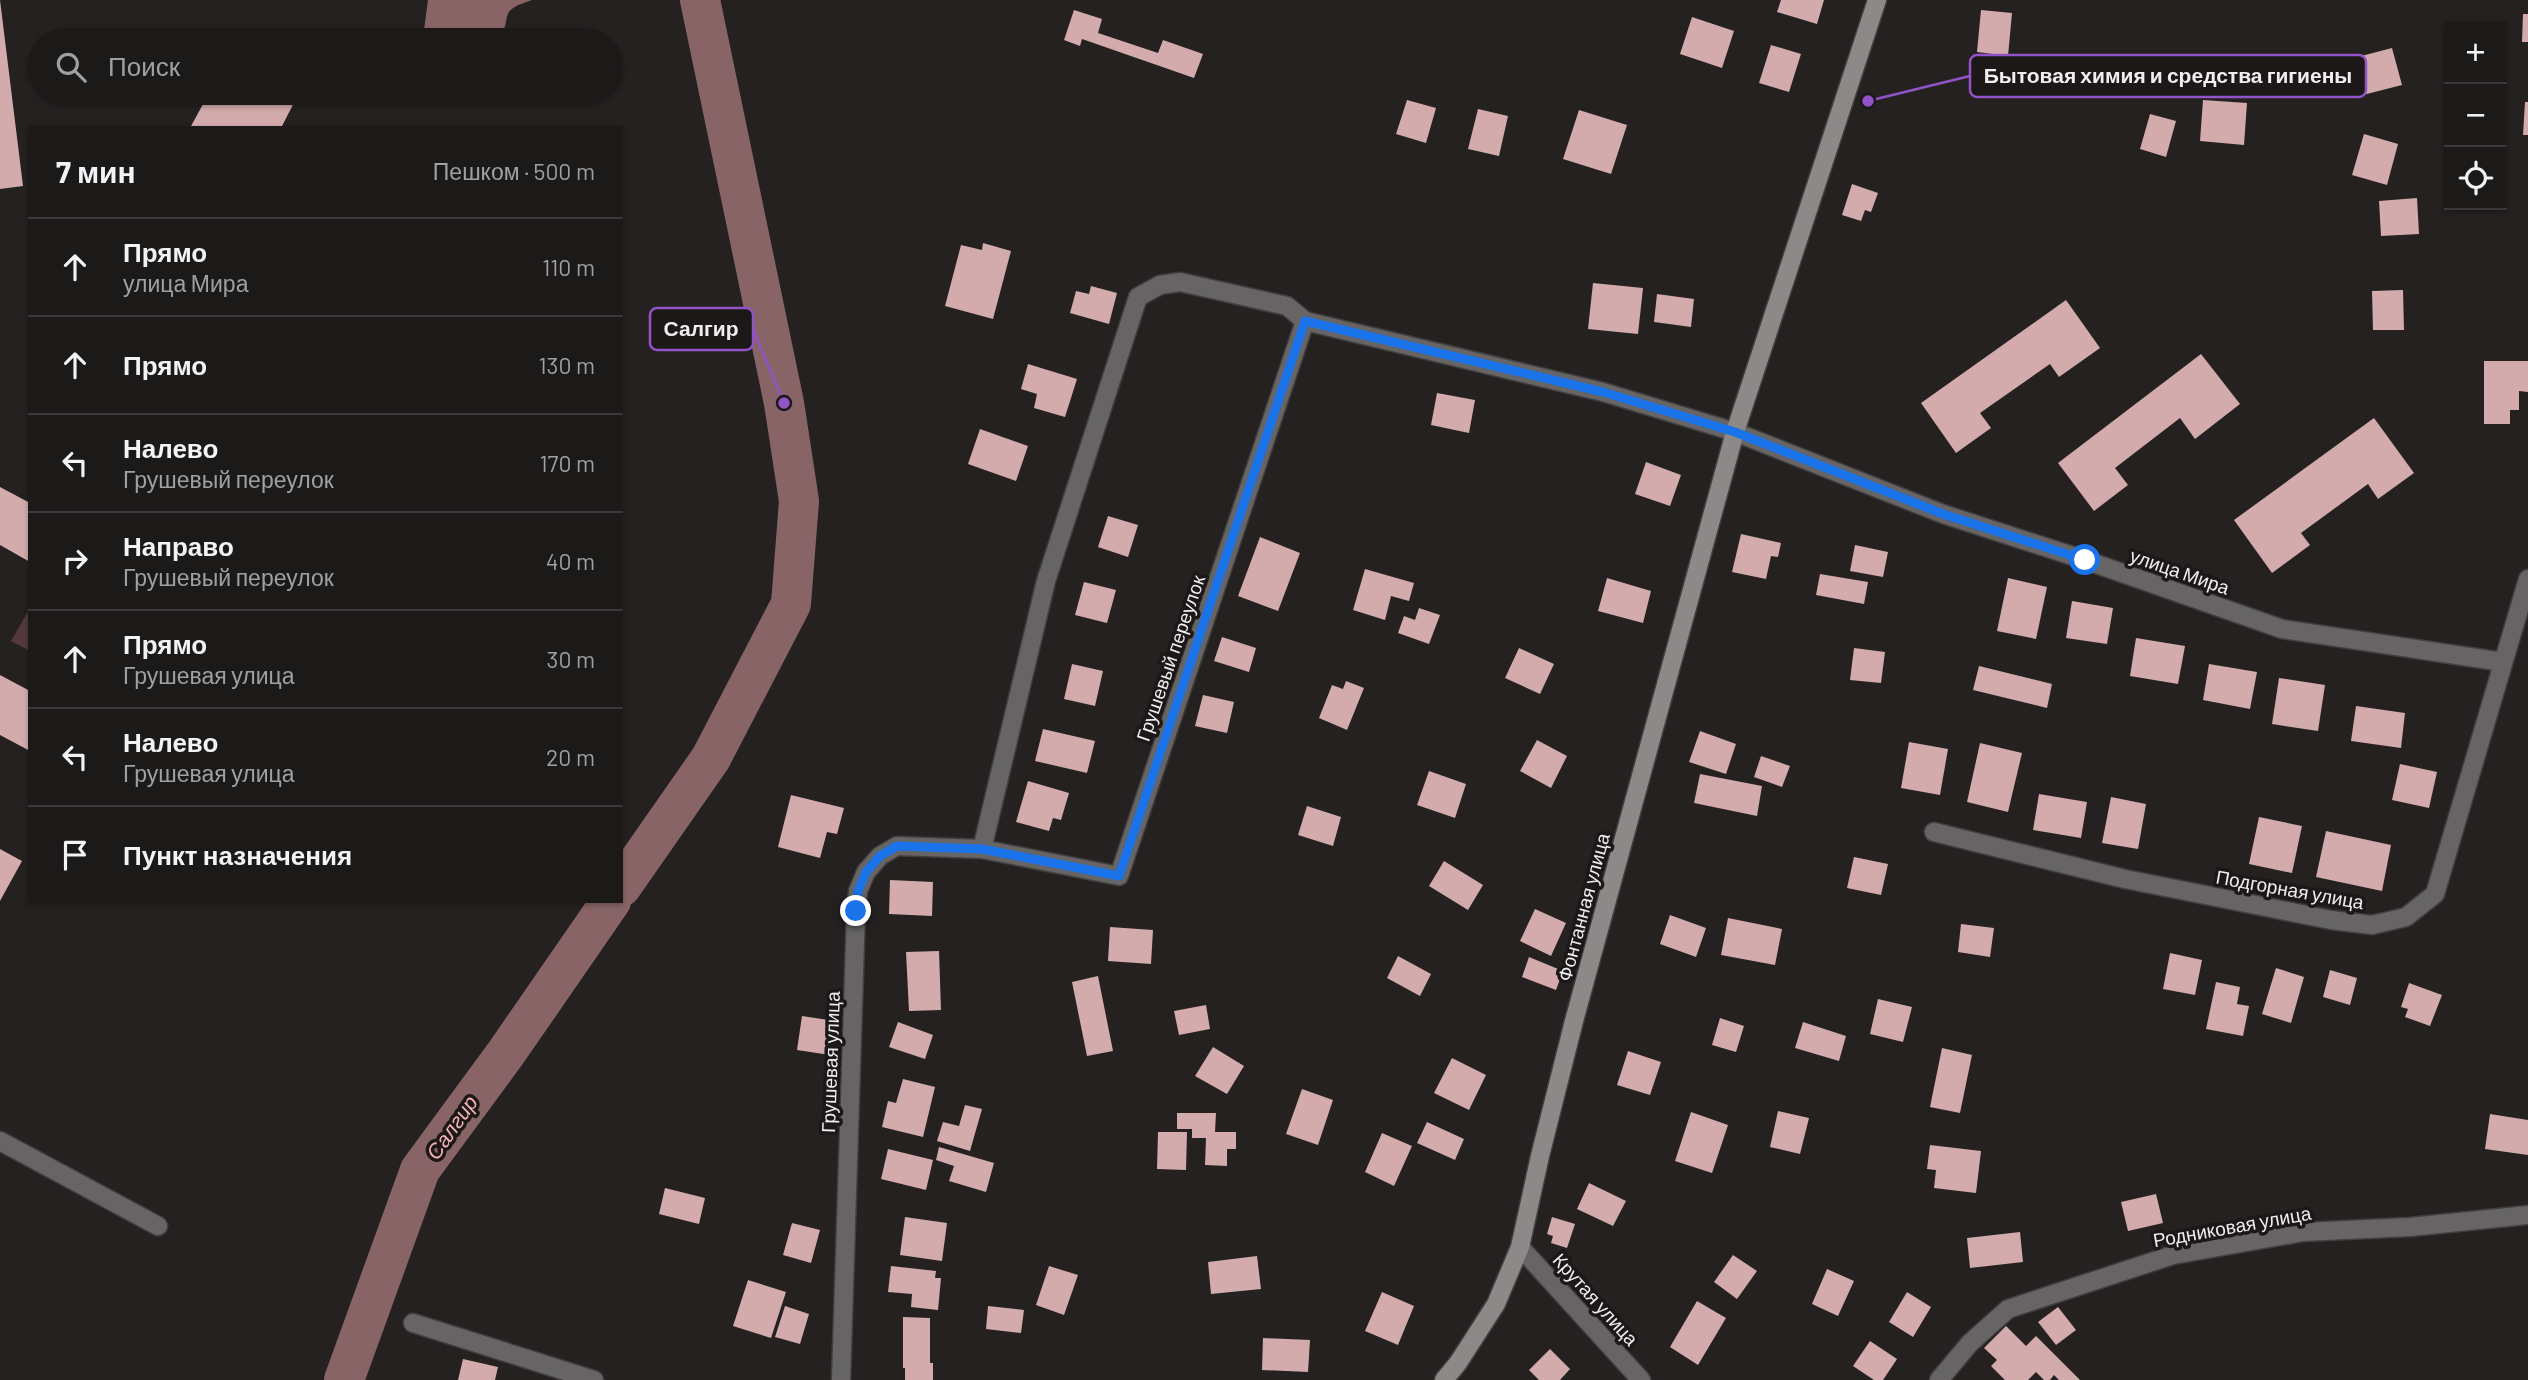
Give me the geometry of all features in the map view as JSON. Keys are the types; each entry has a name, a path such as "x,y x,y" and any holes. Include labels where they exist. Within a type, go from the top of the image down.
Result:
{"main road":[{"name":"Фонтанная улица","path":"1444,1380 1496,1304 1520,1247 1574,1021 1735,432 1877,0"}],"street":[{"name":"улица Мира","path":"982,849 1045,581 1138,297 1160,285 1180,282 1287,306 1305,321 1603,392 1735,432 1943,514 2283,629 2503,662"},
{"name":"Грушевый переулок","path":"982,849 1119,876 1305,321"},
{"name":"Подгорная улица","path":"1934,832 2125,879 2331,920 2372,925 2406,917 2435,894 2528,579"},
{"name":"Грушевая улица","path":"841,1380 858,891 866,872 880,856 897,846 982,849"},
{"path":"0,1141 158,1226"},
{"name":"Родниковая улица","path":"1939,1380 1970,1343 2008,1309 2173,1255 2303,1232 2410,1227 2528,1215"},
{"name":"Крутая улица","path":"1520,1247 1641,1380"},
{"path":"414,1323 594,1380"}],"shaded area":[{"path":"428,0 532,0 509,12 504,28 424,28"},
{"path":"28,611 28,650 11,641"}],"building":[{"path":"0,0 23,186 0,189"},
{"path":"1781,0 1824,0 1817,24 1777,12"},
{"path":"1074,10 1102,19 1098,33 1158,53 1163,40 1203,54 1194,78 1082,39 1080,46 1064,40"},
{"path":"1981,10 2012,13 2008,56 1977,52"},
{"path":"2523,14 2528,14 2528,42 2522,42"},
{"path":"1692,17 1734,31 1722,68 1680,54"},
{"path":"1771,45 1801,54 1789,92 1759,83"},
{"path":"2392,48 2402,85 2355,97 2346,60"},
{"path":"1407,100 1436,108 1426,143 1396,134"},
{"path":"2203,100 2247,103 2244,145 2200,141"},
{"path":"2525,102 2528,102 2528,135 2523,135"},
{"path":"202,105 293,105 282,126 191,126"},
{"path":"1478,109 1508,116 1499,156 1468,149"},
{"path":"1579,110 1627,125 1611,174 1563,159"},
{"path":"2150,114 2176,121 2166,157 2140,149"},
{"path":"2364,134 2398,144 2387,185 2352,175"},
{"path":"1852,184 1878,193 1871,212 1865,210 1861,221 1842,215"},
{"path":"2417,198 2419,234 2381,236 2379,201"},
{"path":"983,243 1011,251 993,319 945,306 961,245 982,250"},
{"path":"1593,283 1643,288 1638,334 1588,329"},
{"path":"1091,286 1117,293 1109,324 1070,313 1076,291 1089,294"},
{"path":"2403,290 2404,330 2373,330 2372,291"},
{"path":"1657,294 1694,299 1691,327 1654,322"},
{"path":"2066,300 2100,348 2059,377 2050,364 1980,413 1991,428 1956,453 1921,403"},
{"path":"2201,354 2240,404 2195,439 2180,418 2115,468 2128,485 2094,511 2058,463"},
{"path":"2484,361 2528,361 2528,392 2519,391 2519,410 2510,410 2510,424 2484,424"},
{"path":"1028,364 1077,379 1065,417 1034,408 1037,394 1021,389"},
{"path":"1437,393 1475,400 1469,433 1431,425"},
{"path":"2374,418 2414,473 2378,499 2368,484 2301,533 2310,545 2272,573 2234,520"},
{"path":"980,429 1028,446 1016,481 968,464"},
{"path":"1646,462 1681,475 1670,506 1635,494"},
{"path":"0,487 28,502 28,561 0,545"},
{"path":"1108,516 1138,525 1128,557 1098,547"},
{"path":"1741,534 1781,543 1778,557 1771,556 1766,579 1732,572"},
{"path":"1260,537 1300,553 1278,611 1238,596"},
{"path":"1855,545 1888,552 1883,577 1850,571"},
{"path":"1365,569 1414,583 1409,601 1391,596 1385,620 1353,610"},
{"path":"1820,574 1868,582 1864,604 1816,595"},
{"path":"1607,578 1651,591 1643,623 1598,611"},
{"path":"2008,578 2047,587 2036,639 1997,631"},
{"path":"1084,582 1116,590 1107,623 1075,615"},
{"path":"2072,601 2113,608 2107,644 2066,638"},
{"path":"1419,608 1440,615 1429,644 1398,633 1404,616 1415,620"},
{"path":"1222,637 1256,648 1249,672 1214,661"},
{"path":"2136,638 2185,646 2178,684 2130,676"},
{"path":"1519,648 1554,664 1540,694 1505,678"},
{"path":"1854,648 1885,652 1881,683 1850,680"},
{"path":"1072,664 1103,671 1095,706 1064,699"},
{"path":"2209,664 2257,672 2250,709 2203,700"},
{"path":"1979,666 2052,684 2047,708 1973,690"},
{"path":"0,675 28,690 28,750 0,735"},
{"path":"2279,678 2325,685 2318,731 2272,724"},
{"path":"1346,681 1364,688 1347,730 1319,718 1332,685 1343,689"},
{"path":"1203,695 1234,702 1227,733 1195,726"},
{"path":"2356,706 2405,713 2401,748 2351,741"},
{"path":"1043,729 1095,741 1087,773 1035,761"},
{"path":"1700,731 1736,744 1726,774 1689,762"},
{"path":"1537,740 1567,756 1551,788 1520,771"},
{"path":"1909,742 1948,749 1940,795 1901,788"},
{"path":"1980,743 2022,753 2008,812 1967,802"},
{"path":"1761,756 1790,766 1782,787 1754,777"},
{"path":"2400,764 2437,772 2429,808 2392,800"},
{"path":"1429,771 1466,784 1455,818 1417,805"},
{"path":"1700,774 1762,786 1757,816 1694,803"},
{"path":"1028,781 1069,793 1061,820 1053,818 1049,831 1016,822"},
{"path":"2039,794 2087,802 2081,838 2033,830"},
{"path":"791,795 844,808 837,834 827,832 820,858 778,847"},
{"path":"2111,797 2146,804 2138,849 2102,843"},
{"path":"1307,806 1341,817 1333,846 1298,835"},
{"path":"2259,817 2302,826 2292,873 2249,864"},
{"path":"2326,831 2391,845 2382,891 2316,877"},
{"path":"0,849 22,861 0,901"},
{"path":"1854,857 1888,864 1881,895 1847,888"},
{"path":"1444,861 1483,885 1468,910 1429,886"},
{"path":"890,880 933,882 932,916 889,914"},
{"path":"1535,909 1566,923 1551,956 1520,941"},
{"path":"1670,915 1706,928 1696,957 1660,944"},
{"path":"1728,918 1782,929 1775,965 1721,955"},
{"path":"1961,924 1994,928 1990,957 1958,952"},
{"path":"1110,927 1153,930 1151,964 1108,961"},
{"path":"939,951 941,1010 909,1011 906,952"},
{"path":"2170,953 2202,960 2195,995 2163,989"},
{"path":"1398,956 1431,974 1420,996 1387,978"},
{"path":"1529,957 1563,971 1556,990 1522,977"},
{"path":"2276,968 2304,977 2291,1023 2262,1014"},
{"path":"2330,970 2357,978 2350,1005 2323,997"},
{"path":"1098,976 1113,1051 1087,1056 1072,982"},
{"path":"2216,982 2240,987 2237,1004 2249,1006 2243,1036 2206,1029"},
{"path":"2409,983 2442,995 2430,1026 2405,1017 2408,1009 2401,1007"},
{"path":"1878,999 1912,1007 1903,1042 1870,1034"},
{"path":"1206,1005 1210,1029 1179,1035 1174,1011"},
{"path":"802,1016 835,1021 830,1055 797,1050"},
{"path":"1720,1018 1744,1026 1736,1052 1712,1045"},
{"path":"898,1022 933,1035 925,1059 889,1047"},
{"path":"1803,1022 1846,1036 1839,1061 1795,1048"},
{"path":"1213,1047 1244,1066 1227,1094 1195,1076"},
{"path":"1942,1048 1972,1055 1960,1113 1930,1107"},
{"path":"1628,1051 1661,1062 1650,1095 1617,1085"},
{"path":"1452,1058 1486,1075 1469,1110 1434,1093"},
{"path":"903,1079 935,1087 923,1137 882,1127 888,1101 896,1103"},
{"path":"1302,1089 1333,1100 1318,1145 1286,1134"},
{"path":"965,1105 982,1109 970,1151 937,1141 943,1122 959,1126"},
{"path":"1778,1111 1809,1118 1800,1154 1770,1147"},
{"path":"1691,1112 1728,1125 1712,1173 1675,1161"},
{"path":"1177,1113 1216,1113 1215,1132 1236,1132 1236,1149 1227,1149 1227,1166 1205,1165 1206,1138 1192,1138 1192,1129 1177,1129"},
{"path":"2490,1114 2528,1120 2528,1155 2485,1149"},
{"path":"1427,1122 1464,1139 1455,1160 1417,1143"},
{"path":"1158,1132 1187,1132 1186,1170 1157,1169"},
{"path":"1382,1133 1412,1146 1394,1186 1365,1172"},
{"path":"1930,1145 1981,1151 1976,1193 1934,1188 1936,1170 1927,1169"},
{"path":"939,1147 994,1163 986,1192 949,1181 954,1166 936,1160"},
{"path":"888,1149 933,1160 926,1190 881,1179"},
{"path":"1589,1183 1626,1201 1613,1226 1577,1209"},
{"path":"665,1188 705,1198 699,1224 659,1214"},
{"path":"2156,1194 2163,1223 2128,1231 2121,1202"},
{"path":"905,1217 947,1223 942,1261 900,1255"},
{"path":"1552,1217 1575,1224 1567,1248 1551,1243 1553,1236 1547,1234"},
{"path":"792,1223 820,1230 811,1263 783,1255"},
{"path":"2020,1232 2023,1262 1970,1268 1967,1238"},
{"path":"1733,1255 1757,1271 1737,1299 1714,1282"},
{"path":"1257,1256 1261,1289 1211,1294 1208,1262"},
{"path":"891,1266 936,1271 935,1278 941,1278 938,1310 911,1307 912,1294 888,1292"},
{"path":"1049,1266 1078,1275 1064,1315 1036,1305"},
{"path":"1827,1269 1854,1281 1838,1316 1812,1304"},
{"path":"748,1280 786,1292 771,1338 733,1326"},
{"path":"1382,1292 1414,1306 1398,1345 1365,1331"},
{"path":"1907,1292 1931,1307 1913,1337 1889,1322"},
{"path":"1697,1301 1726,1318 1698,1365 1670,1347"},
{"path":"785,1306 809,1314 800,1344 775,1337"},
{"path":"988,1306 1024,1310 1021,1333 986,1329"},
{"path":"2058,1307 2076,1330 2056,1345 2038,1322"},
{"path":"903,1317 930,1318 930,1363 933,1363 933,1380 905,1380"},
{"path":"2006,1326 2026,1346 2036,1336 2080,1380 2059,1380 2054,1375 2050,1380 2044,1380 2036,1372 2028,1380 2005,1380 1991,1366 1997,1360 1984,1348"},
{"path":"1263,1338 1310,1340 1308,1372 1262,1370"},
{"path":"1870,1341 1897,1359 1883,1380 1874,1380 1853,1366"},
{"path":"1550,1349 1570,1369 1560,1380 1539,1380 1529,1370"},
{"path":"463,1359 498,1367 495,1380 458,1380"}],"waterway":[{"name":"Салгир","path":"623,884 711,758 791,604 799,501 784,403 700,0"},
{"name":"Салгир","path":"344,1380 420,1170 506,1053 610,903"}],"place":[{"name":"Бытовая химия и средства гигиены","path":"1868,101"},
{"name":"Салгир","path":"784,403"}],"route":[{"path":"856,911 858,891 866,872 880,856 897,846 982,849 1119,876 1305,321 1603,392 1735,432 1943,514 2085,560"}]}
